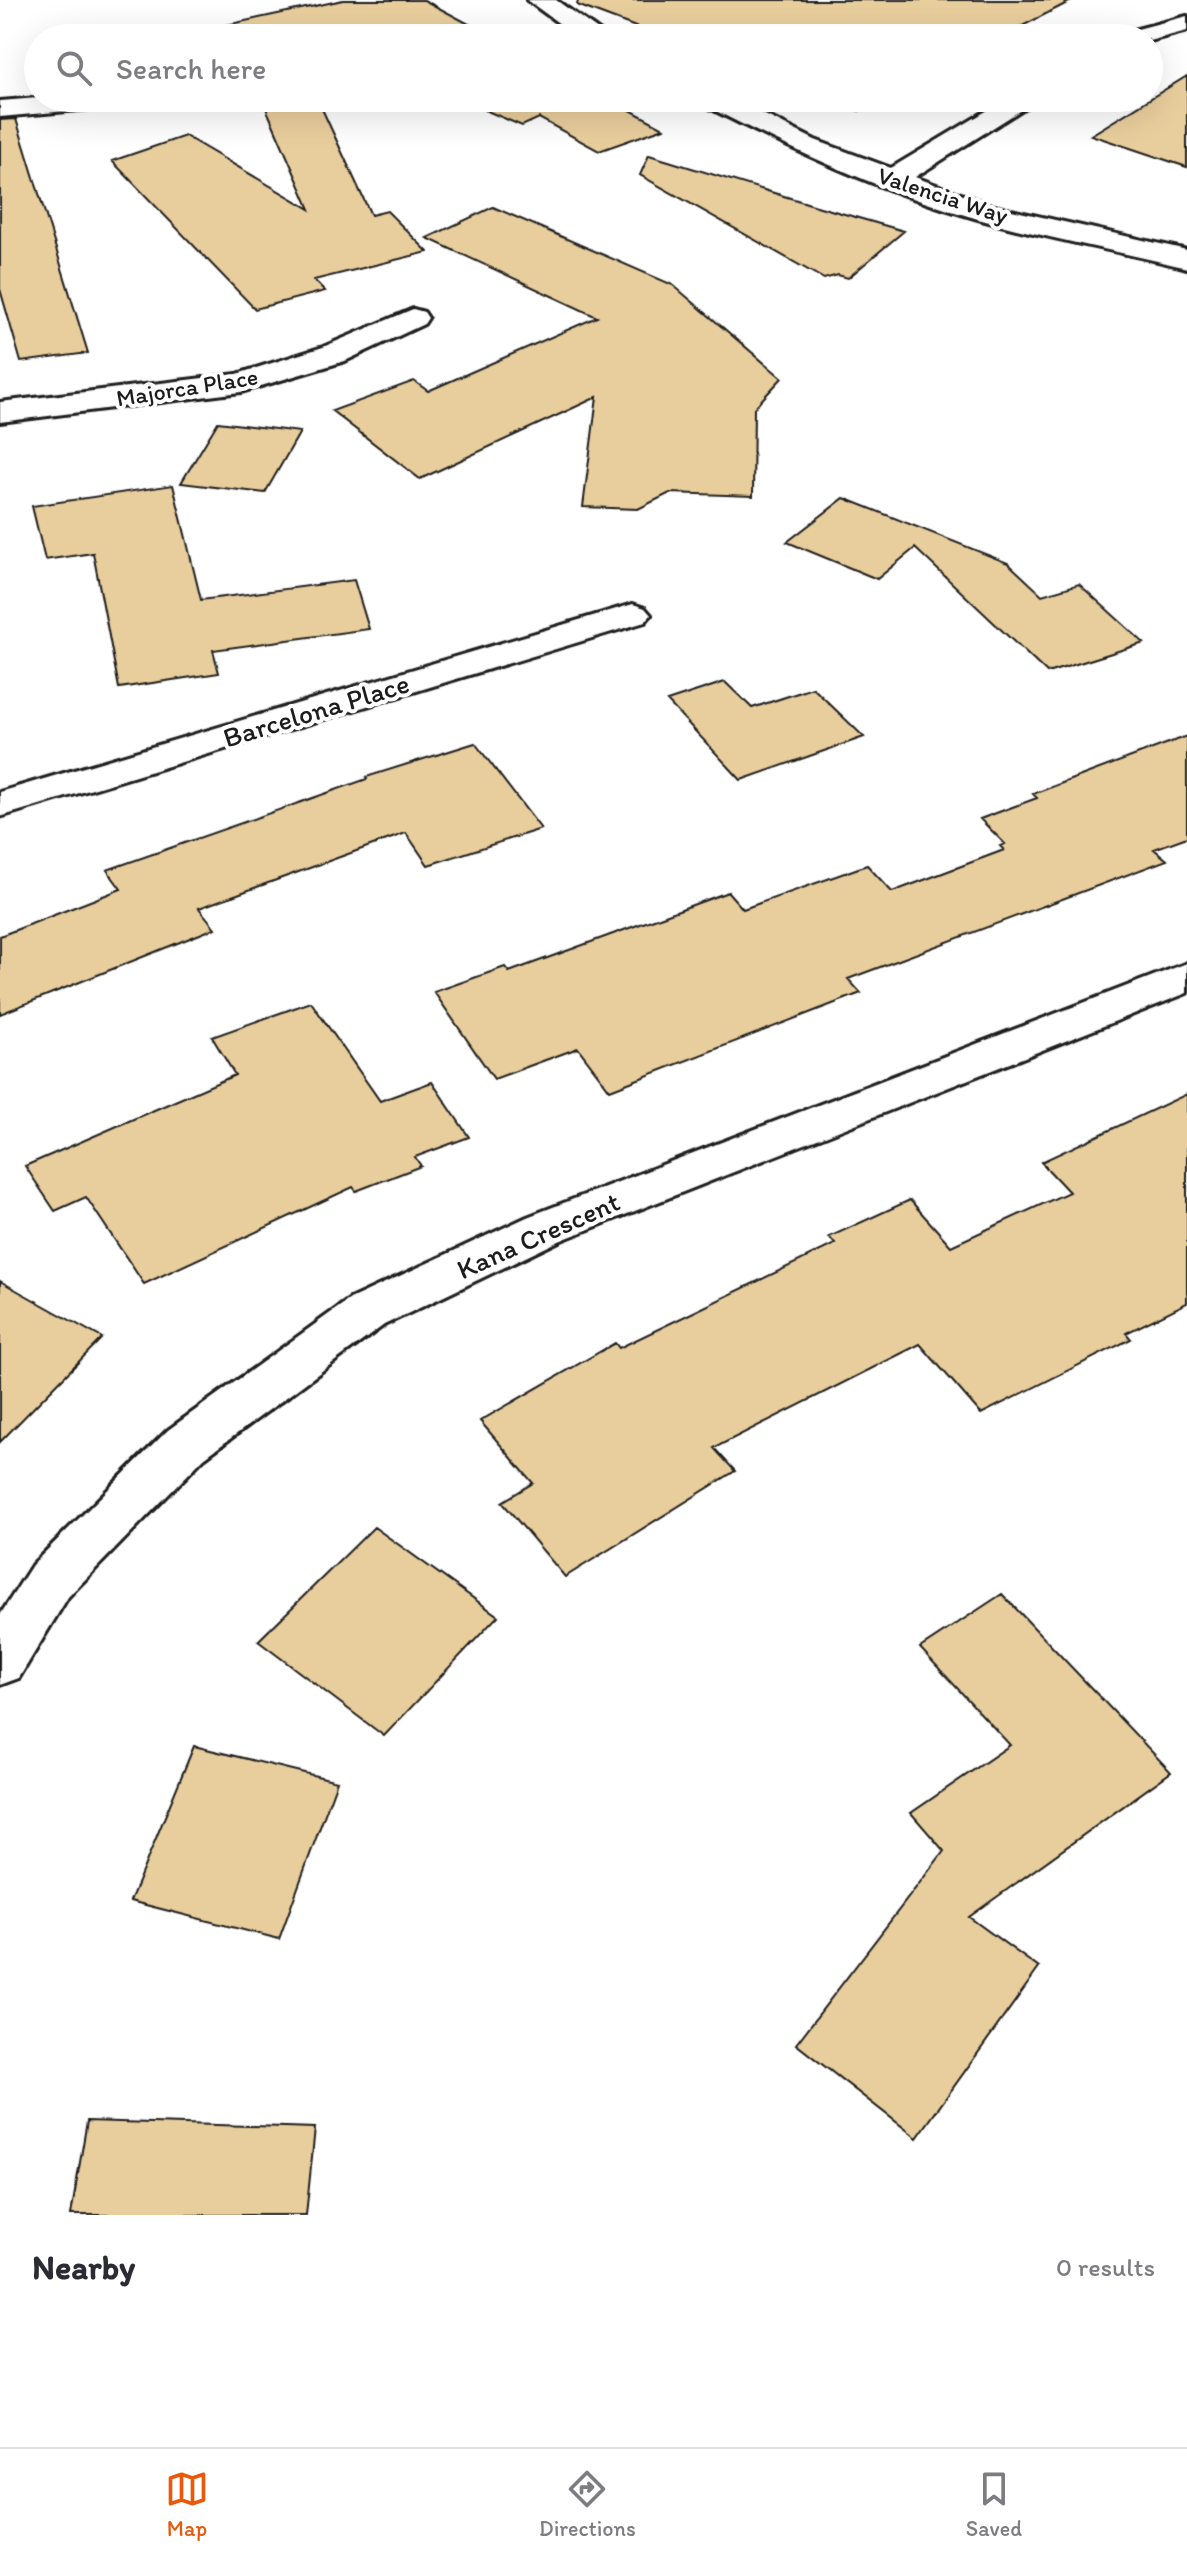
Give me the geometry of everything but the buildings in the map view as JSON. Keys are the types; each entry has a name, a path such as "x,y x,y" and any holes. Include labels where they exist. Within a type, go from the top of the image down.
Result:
{"street":[{"path":"539,0 575,24"},
{"path":"1163,29 1187,23"},
{"path":"0,109 24,107"},
{"name":"Valencia Way","path":"738,112 805,146 890,180 985,212 1187,259"},
{"path":"890,180 1004,112"},
{"name":"Majorca Place","path":"0,412 241,383 334,354 413,318"},
{"name":"Barcelona Place","path":"0,805 633,615"},
{"name":"Kana Crescent","path":"0,1661 50,1581 186,1444 367,1312 543,1229 1187,977"}]}
